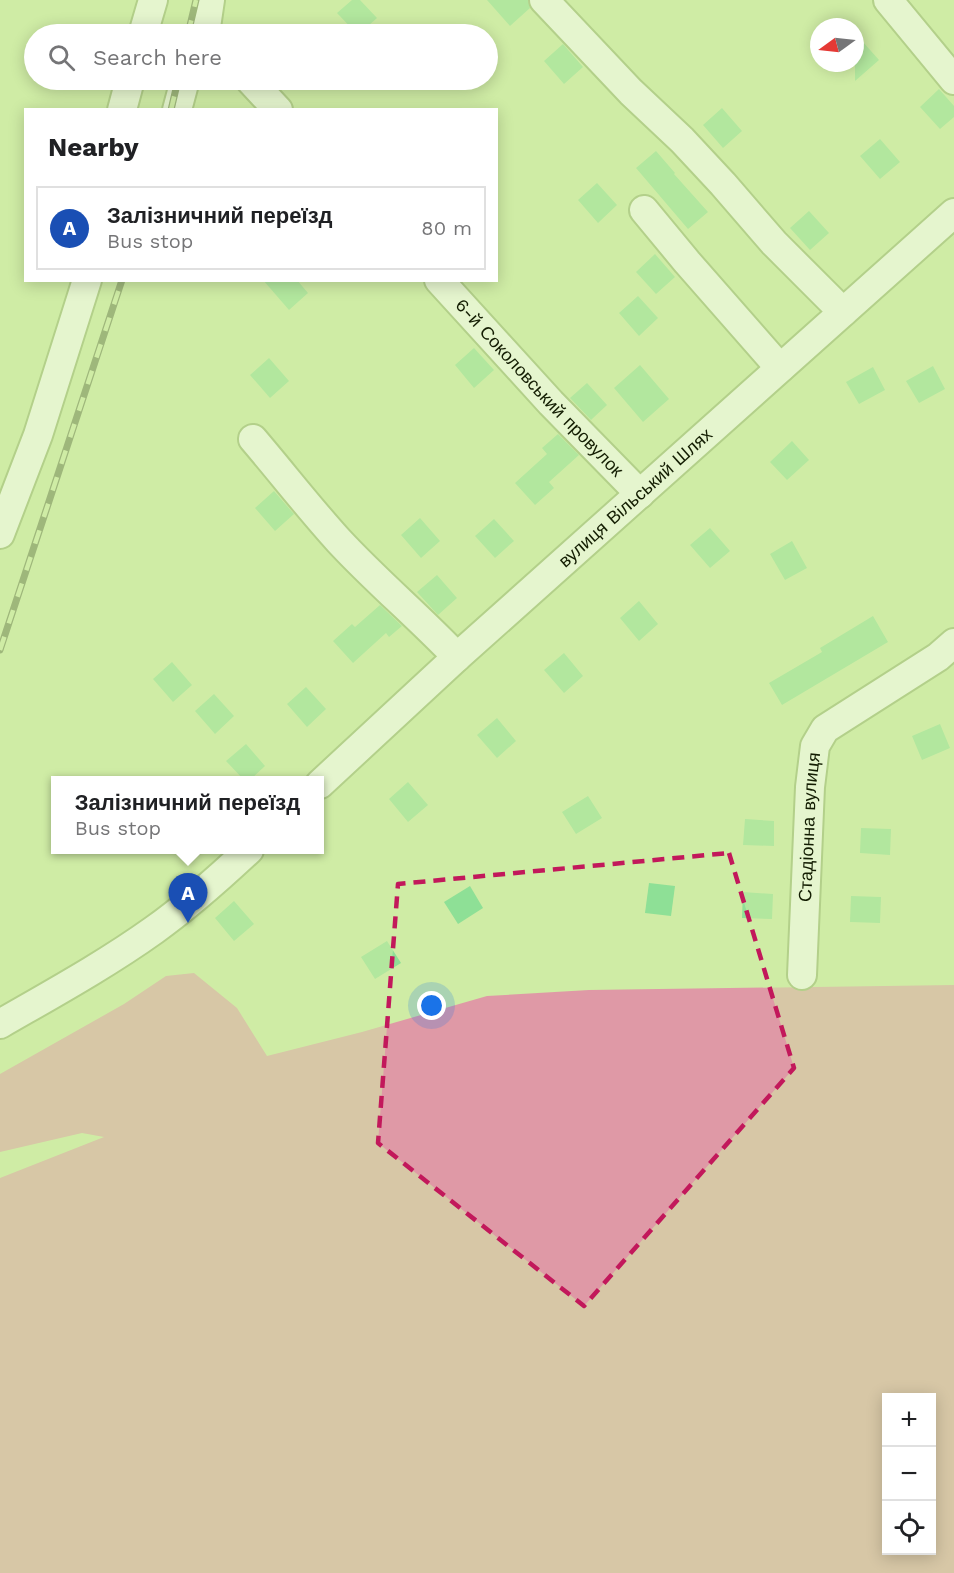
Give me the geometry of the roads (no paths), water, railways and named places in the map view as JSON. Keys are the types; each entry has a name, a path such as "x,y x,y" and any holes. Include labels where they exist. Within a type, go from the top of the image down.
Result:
{"street":[{"path":"146,24 153,0"},
{"path":"207,24 210,0"},
{"path":"544,0 631,92 682,140 774,243 843,312"},
{"path":"888,0 954,80"},
{"path":"123,108 127,90"},
{"path":"178,108 182,90"},
{"path":"259,90 276,108"},
{"path":"644,210 780,368"},
{"name":"вулиця Вільський Шлях","path":"324,780 457,657 954,213"},
{"path":"0,534 38,435 86,282"},
{"name":"6-й Соколовський провулок","path":"441,282 551,403 640,494"},
{"path":"253,440 339,541 381,585 457,657"},
{"name":"Стадіонна вулиця","path":"802,975 810,787 815,746 825,729 938,657 954,643"},
{"path":"0,1024 154,930 190,903 244,854"}],"railway":[{"path":"190,24 196,0"},
{"path":"171,108 176,90"},
{"path":"0,650 121,282"}],"place":[{"name":"Залізничний переїзд","path":"188,923"}]}
